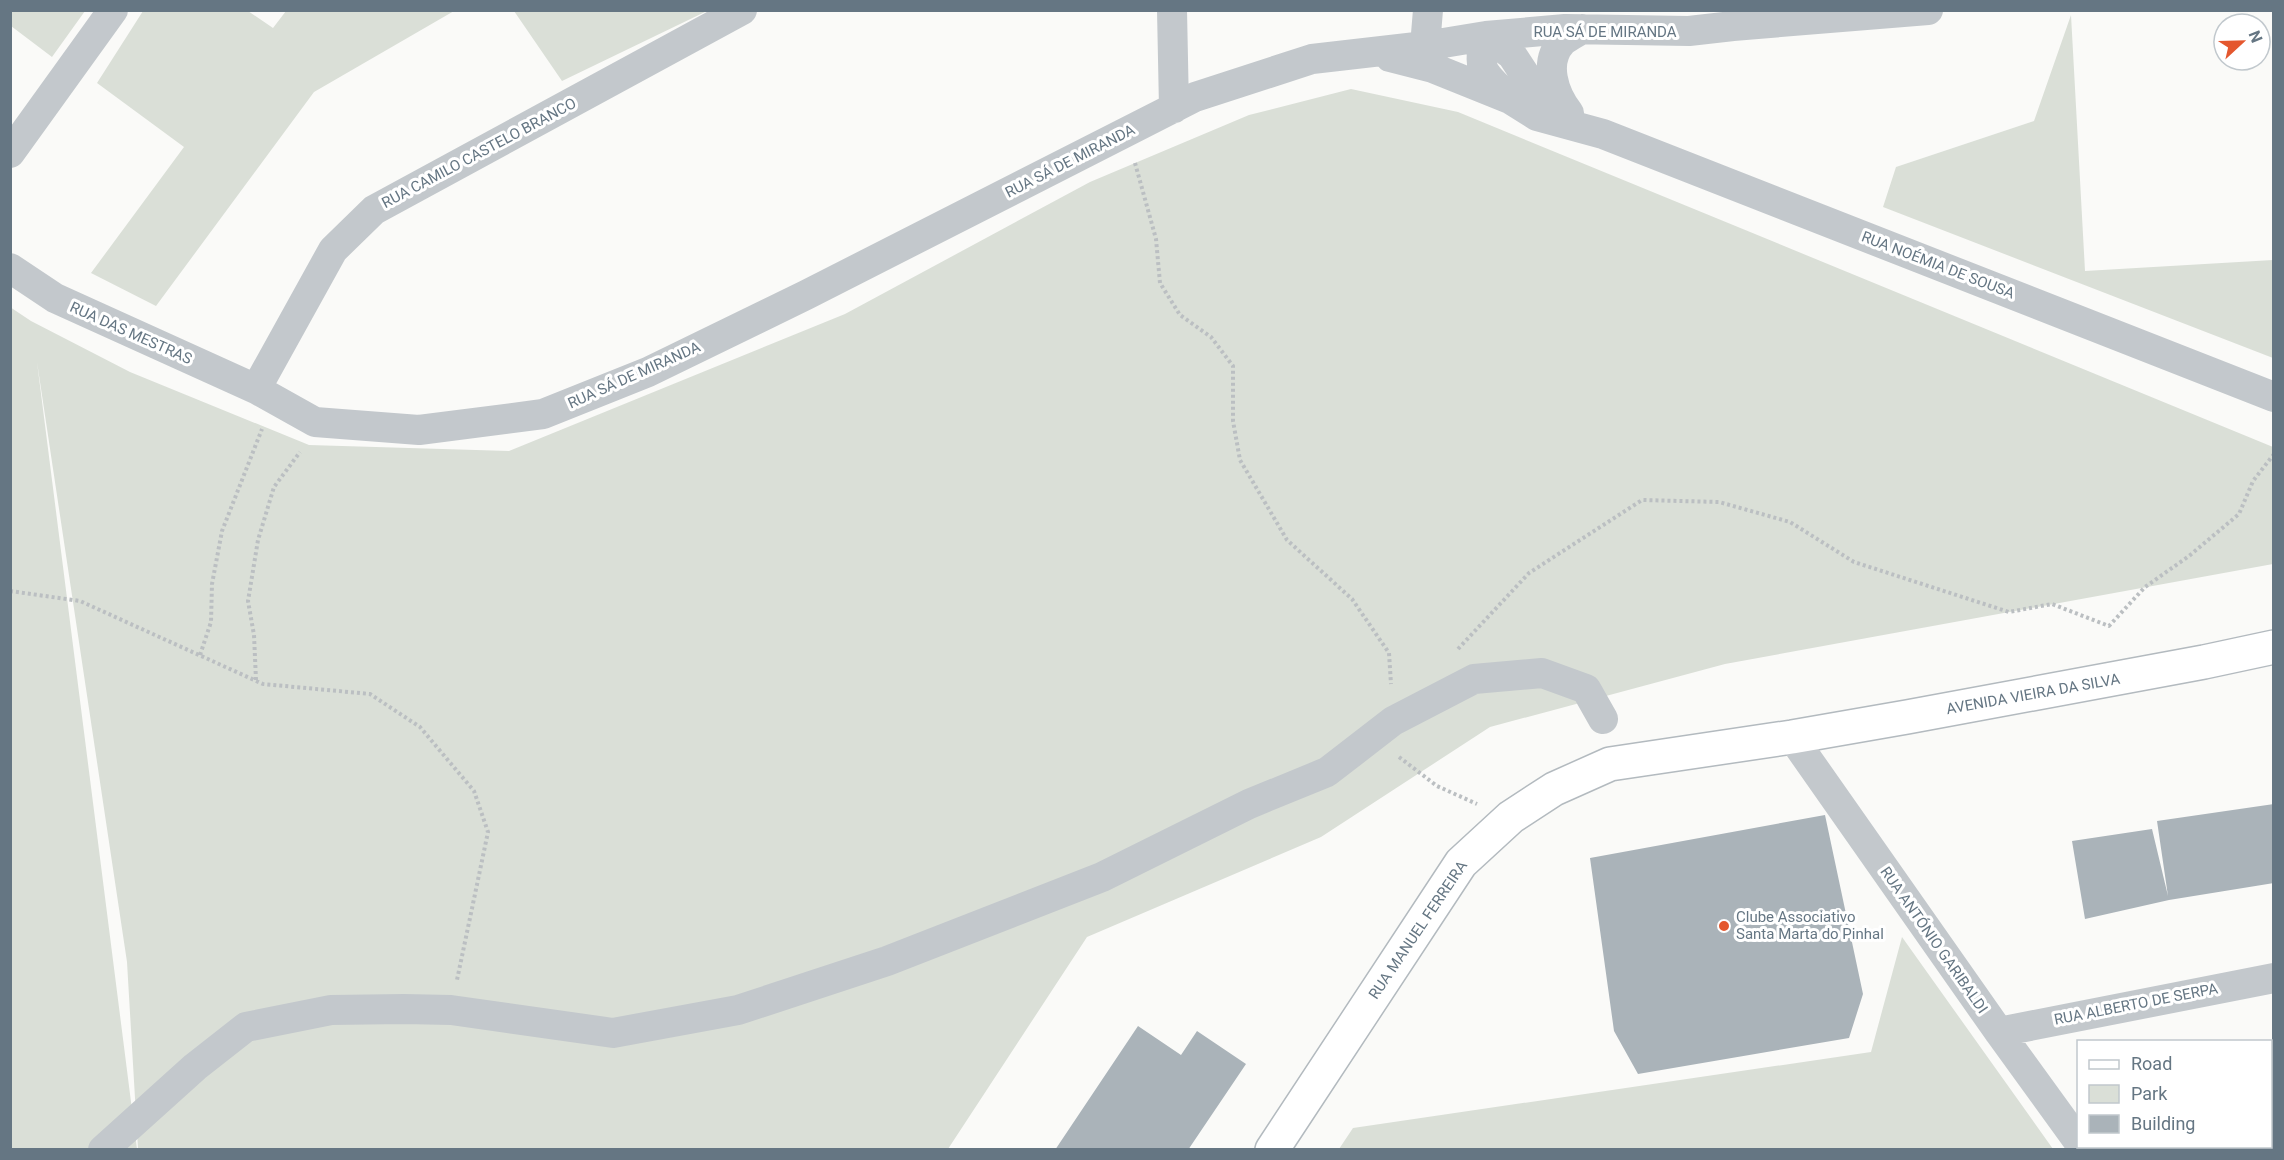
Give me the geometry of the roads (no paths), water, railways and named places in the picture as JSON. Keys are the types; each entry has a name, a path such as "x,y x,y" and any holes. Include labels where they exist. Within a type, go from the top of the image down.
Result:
{"street":[{"path":"10,153 113,10"},
{"name":"RUA CAMILO CASTELO BRANCO","path":"265,394 333,250 374,210 742,10"},
{"path":"1172,10 1174,108"},
{"path":"1428,10 1429,57"},
{"name":"RUA SÁ DE MIRANDA","path":"1429,57 1486,36 1689,21 1733,26 1928,10"},
{"name":"RUA NOÉMIA DE SOUSA","path":"1575,120 1560,102 1553,83 1554,53 1563,41 1582,29"},
{"name":"RUA NOÉMIA DE SOUSA","path":"1510,99 1482,70 1481,54 1486,36 1512,55 1535,90 1559,111 1603,134 2274,397"},
{"name":"RUA SÁ DE MIRANDA","path":"265,394 315,422 419,430 543,414 648,372 1195,97 1312,59 1367,53"},
{"name":"RUA NOÉMIA DE SOUSA","path":"1367,53 1422,64 1429,57 1510,99 1537,116 1603,134"},
{"name":"RUA DAS MESTRAS","path":"10,268 55,298 265,394"},
{"name":"AVENIDA VIEIRA DA SILVA","path":"1792,737 2204,662 2274,647"},
{"path":"103,1149 195,1067 246,1027 331,1010 451,1010 613,1034 738,1010 887,961 1102,877 1249,804 1327,772 1382,729 1474,679 1542,673 1586,689 1603,719"},
{"name":"RUA MANUEL FERREIRA","path":"1272,1149 1461,863 1511,817 1554,789 1610,764 1792,737"},
{"name":"RUA ANTÓNIO GARIBALDI","path":"1792,737 1999,1032 2077,1138"},
{"name":"RUA ALBERTO DE SERPA","path":"1999,1032 2274,978"}],"place":[{"name":"Clube Associativo Santa Marta do Pinhal","path":"1724,926"}]}
